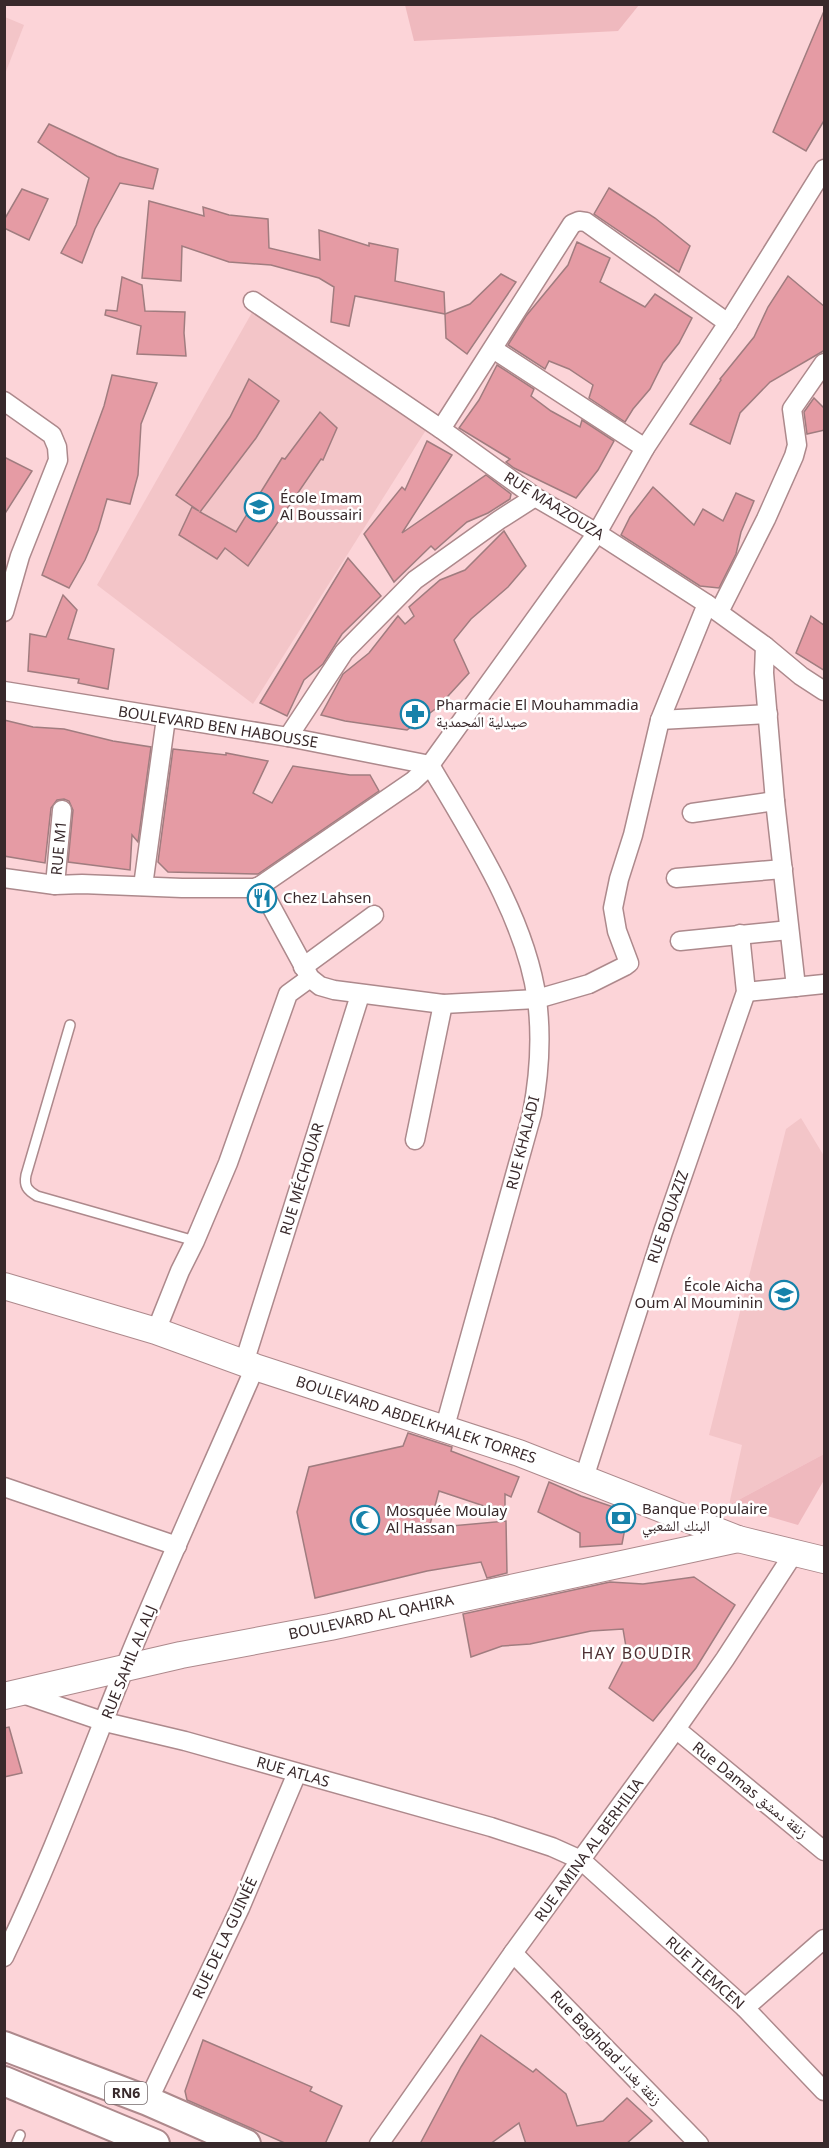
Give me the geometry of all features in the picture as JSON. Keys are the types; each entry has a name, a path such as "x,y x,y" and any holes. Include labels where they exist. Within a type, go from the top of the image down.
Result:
{"main road":[{"name":"BOULEVARD ABDELKHALEK TORRES","path":"4,1286 156,1331 249,1365 519,1453 738,1539 825,1560"},
{"name":"BOULEVARD AL QAHIRA","path":"9,1692 342,1624 738,1539"},
{"name":"RN6","path":"4,2046 148,2101 246,2144"},
{"name":"RN6","path":"4,2081 155,2144"}],"street":[{"path":"4,878 55,885 182,888 260,886 403,789 430,765 597,533 645,448 728,323 825,169"},
{"path":"441,429 572,224 579,221 586,222 728,323"},
{"name":"RUE MAAZOUZA","path":"253,301 441,429 535,497 597,533 713,608 801,676 825,691"},
{"path":"493,349 645,448"},
{"path":"260,886 306,973 327,988 360,995 443,1004 537,999 589,984 629,963 617,931 613,908 660,720 713,608 766,519 797,445 792,409 825,363"},
{"path":"4,401 51,435 57,447 58,460 12,555 4,612"},
{"path":"288,737 344,652 415,580 535,497"},
{"path":"765,646 764,673 775,801 796,987"},
{"name":"BOULEVARD BEN HABOUSSE","path":"4,690 288,737 430,765"},
{"path":"660,720 768,714"},
{"path":"143,886 166,718"},
{"name":"RUE KHALADI","path":"430,765 483,856 508,905 530,966 537,999 540,1048 538,1082 532,1114 444,1430"},
{"path":"692,813 775,801"},
{"name":"RUE M1","path":"55,885 62,810"},
{"path":"676,878 783,869"},
{"path":"156,1331 228,1163 288,994 306,973 374,915"},
{"path":"680,941 789,930"},
{"path":"740,934 746,992 796,987 824,990"},
{"name":"RUE BOUAZIZ","path":"584,1478 663,1232 746,992"},
{"name":"RUE MÉCHOUAR","path":"249,1365 360,995"},
{"path":"415,1140 443,1004"},
{"name":"RUE SAHIL AL ALJ","path":"4,1957 33,1898 249,1365"},
{"path":"4,1487 177,1546"},
{"name":"RUE AMINA AL BERHILIA","path":"379,2144 513,1953 676,1729 794,1553"},
{"name":"RUE ATLAS","path":"9,1692 105,1722 491,1827 552,1847 581,1860"},
{"name":"Rue Damas زنقة دمشق","path":"676,1729 825,1851"},
{"name":"RUE DE LA GUINÉE","path":"148,2101 240,1908 297,1773"},
{"name":"RUE TLEMCEN","path":"581,1860 745,2008 825,2091"},
{"path":"745,2008 825,1939"},
{"name":"Rue Baghdad زنقة بغداد","path":"513,1953 699,2144"}],"lane":[{"path":"70,1025 26,1175 26,1188 37,1196 195,1241"}],"shaded area":[{"path":"405,4 639,5 618,31 414,41"},
{"path":"5,17 24,25 5,74"},
{"name":"École Imam Al Boussairi","path":"254,309 426,430 253,704 97,585"},
{"name":"École Aicha Oum Al Mouminin","path":"801,1118 824,1156 824,1454 729,1505 742,1445 709,1435 786,1129"},
{"path":"824,1454 824,1480 798,1525 729,1505"}],"building":[{"path":"824,11 825,119 806,151 773,132"},
{"path":"49,124 117,156 158,169 153,189 120,183 95,229 82,263 61,253 76,225 89,178 38,142"},
{"path":"609,188 655,218 690,246 679,272 594,214"},
{"path":"22,189 48,199 29,240 4,228 4,220"},
{"path":"149,201 204,216 203,207 229,215 268,219 269,248 320,260 319,230 369,246 369,243 398,249 395,281 444,292 445,314 355,296 349,326 331,322 334,287 319,278 271,265 229,262 182,246 181,281 142,278"},
{"path":"577,242 610,258 600,282 645,307 655,294 692,318 679,343 663,363 650,389 625,422 589,398 593,385 569,369 549,361 545,369 508,345 526,316 568,265"},
{"path":"501,274 516,282 467,354 446,338 445,314 470,304"},
{"path":"788,276 825,307 825,350 770,382 740,413 730,444 690,424 720,379 754,337 768,307"},
{"path":"122,277 142,285 145,311 185,312 186,356 137,354 141,326 105,315 106,310 117,311"},
{"path":"497,365 534,389 531,396 551,411 580,427 582,420 614,441 598,470 576,498 514,468 506,462 510,459 459,428 479,400"},
{"path":"112,375 157,383 141,424 138,475 130,504 107,499 98,530 69,588 42,575 104,406"},
{"path":"249,379 279,401 256,438 200,512 236,532 282,458 285,459 320,412 337,428 323,460 321,459 248,566 225,548 217,559 179,535 192,507 199,511 176,495 230,417"},
{"path":"814,398 825,409 825,430 807,434 804,412"},
{"path":"427,441 452,455 402,533 486,475 511,494 510,499 488,513 467,522 435,550 431,546 394,582 364,534 402,487 405,490"},
{"path":"4,457 32,471 4,515"},
{"path":"653,487 694,525 703,509 723,521 736,493 754,501 741,532 736,554 719,588 700,586 621,535 630,517"},
{"path":"504,531 526,566 508,587 471,619 454,640 469,673 438,707 407,730 321,715 343,674 369,653 398,616 405,624 414,616 409,607 440,580 465,570"},
{"path":"348,558 381,596 342,634 323,664 304,680 287,716 260,703"},
{"path":"63,595 77,610 68,639 114,649 108,689 78,683 79,679 28,671 30,634 46,637"},
{"path":"811,616 825,626 825,671 796,653"},
{"path":"4,720 33,727 64,729 113,741 151,747 138,842 132,835 130,870 68,862 73,810 69,801 64,799 57,800 51,808 45,863 4,856"},
{"path":"173,749 226,755 226,753 268,761 253,793 272,803 293,766 350,775 370,775 379,791 258,874 168,872 158,862"},
{"name":"Mosquée Moulay Al Hassan","path":"408,1433 452,1447 451,1451 519,1477 511,1497 505,1494 505,1513 439,1491 429,1528 506,1521 507,1573 487,1578 481,1562 427,1571 315,1598 297,1512 309,1467 403,1446"},
{"path":"549,1482 628,1512 622,1544 580,1547 580,1533 538,1512"},
{"path":"694,1577 735,1605 696,1668 653,1721 609,1688 627,1653 623,1629 591,1631 530,1644 502,1646 471,1657 463,1614 610,1582 643,1584"},
{"path":"9,1727 22,1773 4,1777 4,1728"},
{"path":"481,2035 533,2072 536,2069 566,2094 577,2126 603,2121 627,2098 652,2121 626,2144 526,2144 519,2123 490,2144 420,2144 461,2067"},
{"path":"203,2040 312,2087 310,2091 342,2106 325,2144 287,2144 187,2100 185,2091"}],"place":[{"name":"École Imam Al Boussairi","path":"259,507"},
{"name":"Pharmacie El Mouhammadia صيدلية المحمدية","path":"415,714"},
{"name":"Chez Lahsen","path":"262,898"},
{"name":"École Aicha Oum Al Mouminin","path":"784,1295"},
{"name":"Banque Populaire البنك الشعبي","path":"621,1518"},
{"name":"Mosquée Moulay Al Hassan","path":"365,1520"}],"district":[{"name":"HAY BOUDIR","path":"637,1653"}]}
